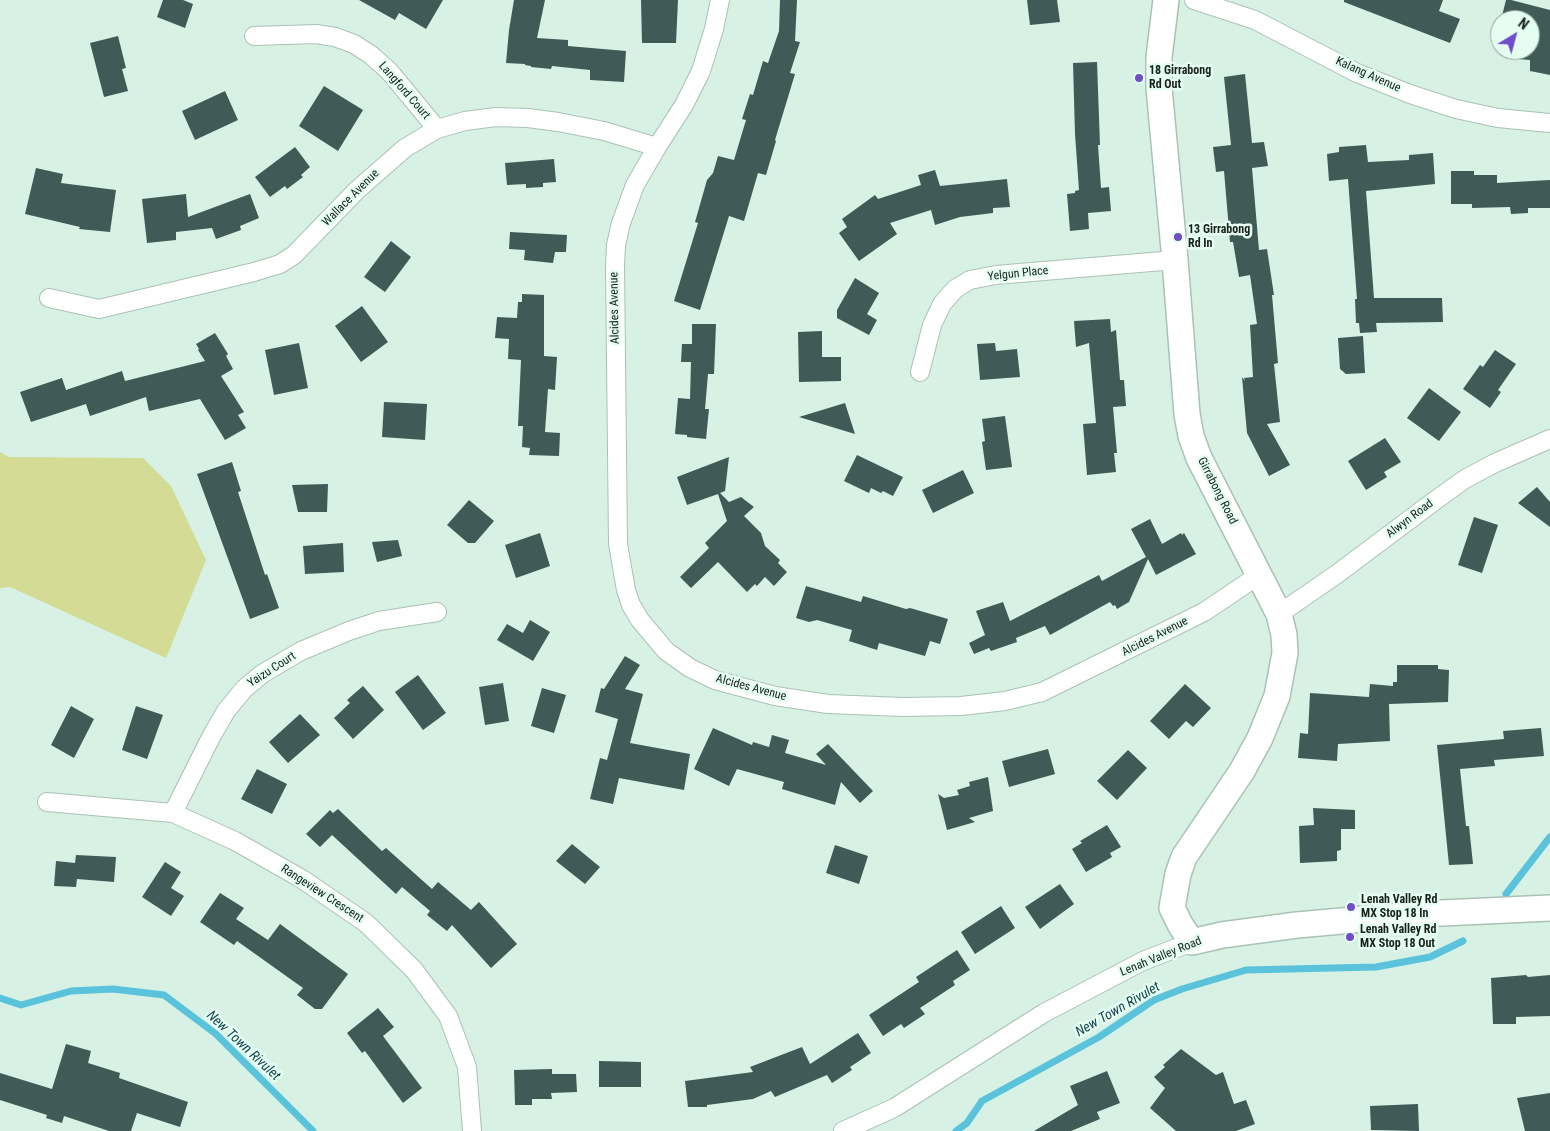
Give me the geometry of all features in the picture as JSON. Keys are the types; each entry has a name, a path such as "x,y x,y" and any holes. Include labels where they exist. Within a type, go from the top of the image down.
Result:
{"street":[{"name":"Alcides Avenue","path":"720,0 714,29 701,71 684,105 656,147 635,185 620,223 616,244 618,544 626,590 632,605 640,620 666,651 690,668 715,680 775,696 828,704 913,707 961,706 1005,701 1042,692 1204,612 1259,575"},
{"name":"Girrabong Road","path":"1166,0 1159,57 1159,88 1187,414 1191,436 1199,458 1279,614 1284,635 1285,653 1276,696 1260,738 1242,771 1184,857 1178,874 1172,908 1192,942"},
{"name":"Kalang Avenue","path":"1194,0 1254,20 1357,73 1410,94 1456,109 1498,118 1550,123"},
{"name":"Langford Court","path":"254,36 316,34 335,37 354,44 371,55 389,71 437,129"},
{"name":"Wallace Avenue","path":"48,298 99,309 280,264 294,255 356,191 404,148 437,129 465,121 496,117 528,118 558,122 604,130 656,147"},
{"name":"Yelgun Place","path":"920,372 932,325 942,304 955,289 970,280 996,275 1175,260"},
{"name":"Alwyn Road","path":"1279,614 1466,479 1495,463 1550,439"},
{"name":"Yaizu Court","path":"173,813 226,711 244,689 262,674 301,651 349,630 379,621 437,612"},
{"name":"Rangeview Crescent","path":"47,802 173,813 235,841 302,879 366,923 414,970 448,1016 468,1067 472,1131"},
{"name":"Lenah Valley Road","path":"842,1131 894,1108 1044,1013 1143,961 1192,942 1222,935 1297,925 1420,914 1550,908"}],"green space":[{"path":"0,452 9,457 143,458 171,486 206,560 166,658 10,587 0,588"}],"building":[{"path":"163,0 183,0 193,4 185,28 157,17"},
{"path":"359,0 443,0 426,29 399,13 395,20"},
{"path":"514,0 545,0 537,38 568,40 568,46 626,51 624,82 590,80 590,70 552,66 551,69 531,67 525,64 506,63"},
{"path":"641,0 678,0 676,43 642,43"},
{"path":"780,0 797,0 795,41 800,42 790,73 795,74 766,175 758,173 744,221 729,216 700,310 674,301 698,223 695,222 707,180 713,173 718,156 734,160 746,120 742,119 750,94 753,95 763,61 768,63 779,31"},
{"path":"1027,0 1057,0 1060,22 1030,25"},
{"path":"1344,0 1443,0 1439,11 1460,19 1450,43 1344,2"},
{"path":"1506,0 1511,0 1550,10 1550,75 1530,71 1530,60 1540,60 1540,10 1504,10"},
{"path":"118,36 126,68 122,69 128,91 104,97 90,43"},
{"path":"1097,62 1100,145 1098,145 1101,188 1109,187 1111,211 1088,213 1089,229 1070,231 1067,194 1075,193 1075,191 1079,190 1073,63"},
{"path":"1245,74 1252,143 1264,142 1268,166 1252,168 1259,250 1267,249 1274,295 1272,295 1278,363 1274,364 1280,422 1267,424 1290,465 1269,476 1247,433 1242,377 1245,381 1244,378 1253,377 1250,325 1257,324 1250,275 1239,277 1233,242 1230,242 1224,171 1216,172 1213,147 1231,145 1224,77"},
{"path":"324,86 363,110 338,151 299,126"},
{"path":"225,91 238,120 195,140 182,111"},
{"path":"1366,145 1368,162 1409,160 1409,155 1433,153 1435,184 1366,191 1374,298 1442,298 1443,322 1376,323 1377,332 1360,333 1359,323 1356,323 1355,299 1357,299 1348,179 1329,181 1327,154 1339,152 1339,147"},
{"path":"295,147 310,167 301,175 303,177 287,189 285,186 270,197 255,177"},
{"path":"554,159 556,182 543,183 543,187 526,188 526,184 507,185 505,163"},
{"path":"36,168 63,174 61,183 116,190 110,232 79,229 80,227 25,214"},
{"path":"935,170 940,186 1007,179 1010,207 993,208 993,213 960,217 935,225 931,210 890,223 897,234 859,261 839,233 847,227 842,219 875,195 878,199 921,185 918,175"},
{"path":"1451,171 1474,171 1474,175 1497,175 1497,183 1550,180 1550,208 1528,208 1528,213 1511,214 1510,207 1472,208 1472,204 1451,204"},
{"path":"186,194 188,217 250,194 259,218 240,226 241,230 216,239 212,228 176,232 176,240 147,243 142,199"},
{"path":"510,232 567,235 566,252 555,252 553,263 524,260 525,250 509,249"},
{"path":"391,241 411,257 385,292 364,277"},
{"path":"855,278 879,293 867,314 877,320 869,335 837,318 837,310"},
{"path":"522,294 544,295 544,356 557,357 555,390 548,389 545,432 560,433 559,456 529,455 530,448 522,447 523,426 518,426 521,360 508,359 509,339 495,338 497,317 517,318 518,302 522,302"},
{"path":"362,306 388,342 361,362 335,326"},
{"path":"1110,319 1111,332 1116,330 1120,380 1124,380 1126,406 1113,407 1117,453 1114,453 1116,472 1087,475 1083,424 1096,423 1089,343 1076,347 1074,321"},
{"path":"692,324 716,324 714,374 708,374 705,409 709,409 706,439 675,434 678,398 690,399 691,362 681,362 682,344 692,344"},
{"path":"822,331 822,357 841,357 841,381 799,382 798,332"},
{"path":"215,333 228,354 226,356 233,369 221,376 244,412 238,415 246,428 225,440 200,399 149,411 146,397 90,416 86,404 31,422 20,392 62,378 66,390 122,371 125,381 205,361 196,344"},
{"path":"1363,336 1365,373 1346,374 1340,369 1338,338"},
{"path":"299,343 308,388 274,395 265,350"},
{"path":"995,343 996,351 1017,349 1020,377 980,380 977,344"},
{"path":"1495,350 1516,364 1498,390 1501,392 1490,408 1463,389 1480,365 1483,367"},
{"path":"1429,388 1461,412 1439,441 1407,418"},
{"path":"384,402 427,404 425,440 382,437"},
{"path":"845,403 855,434 799,417"},
{"path":"1005,416 1012,467 986,470 982,442 985,441 982,419"},
{"path":"1385,438 1401,462 1384,472 1387,477 1366,490 1348,461"},
{"path":"857,455 903,477 893,496 871,488 869,493 844,481"},
{"path":"729,457 725,491 720,493 729,502 741,497 754,507 744,516 761,533 765,546 780,560 778,563 787,572 774,586 765,577 757,586 755,584 747,592 718,562 691,588 680,577 709,548 705,543 727,521 718,494 687,505 677,477"},
{"path":"232,462 241,491 238,492 265,575 267,574 279,608 250,619 197,474"},
{"path":"963,470 974,493 933,513 922,490"},
{"path":"328,484 327,512 298,512 292,485"},
{"path":"1537,487 1550,502 1550,527 1518,503"},
{"path":"469,500 494,521 475,543 468,543 447,525"},
{"path":"1474,517 1498,525 1482,573 1458,565"},
{"path":"1150,519 1162,544 1184,533 1196,554 1156,575 1148,559 1129,602 1117,609 1110,602 1050,635 1045,626 1016,638 1017,642 991,651 989,648 974,654 969,643 985,635 976,611 1003,602 1010,621 1099,575 1102,581 1146,557 1131,529"},
{"path":"540,533 550,566 516,578 505,545"},
{"path":"398,540 402,556 377,562 372,542"},
{"path":"343,543 344,572 305,574 303,546"},
{"path":"806,586 861,602 863,596 948,619 940,644 930,641 925,656 879,643 877,650 849,641 852,630 817,620 809,622 796,618"},
{"path":"530,620 550,632 533,661 497,640 507,624 523,633"},
{"path":"625,656 640,665 625,689 643,694 630,743 690,754 684,790 619,778 613,804 590,799 600,758 607,760 618,719 595,712 601,688 604,689"},
{"path":"1397,665 1438,665 1438,669 1449,670 1448,702 1389,704 1390,741 1338,744 1337,761 1298,758 1300,733 1308,734 1310,693 1369,697 1370,684 1393,686 1393,682 1397,682"},
{"path":"418,675 446,713 423,730 395,692"},
{"path":"503,683 509,721 485,725 479,687"},
{"path":"1185,684 1211,708 1193,727 1186,721 1169,739 1150,721"},
{"path":"363,686 384,710 353,739 334,718 350,703 347,700"},
{"path":"542,688 566,695 554,733 531,726"},
{"path":"71,706 94,719 74,758 51,745"},
{"path":"136,706 163,715 147,759 122,750"},
{"path":"300,714 320,735 288,763 269,742"},
{"path":"713,728 752,745 753,742 769,747 772,735 789,740 785,753 826,765 816,754 828,744 873,791 860,803 841,782 835,805 782,789 784,782 737,769 729,786 694,769"},
{"path":"1541,728 1544,756 1494,760 1495,766 1460,769 1466,826 1469,826 1473,864 1449,865 1437,745 1504,739 1503,731"},
{"path":"1048,749 1055,774 1009,787 1002,761"},
{"path":"1128,750 1147,768 1117,800 1097,781"},
{"path":"257,769 287,784 272,814 241,799"},
{"path":"988,777 993,811 969,818 975,822 947,830 938,794 944,798 959,795 957,790 970,786 969,782"},
{"path":"1313,808 1355,810 1355,829 1341,829 1341,850 1337,851 1337,861 1300,863 1299,826 1314,825"},
{"path":"338,809 382,851 386,848 432,889 438,882 471,910 479,902 517,944 491,968 452,925 447,931 427,915 430,911 402,887 396,894 332,835 320,847 306,834 330,810 333,813"},
{"path":"1107,825 1121,847 1110,853 1112,857 1086,872 1072,849 1082,843 1080,841"},
{"path":"572,844 600,867 585,884 556,861"},
{"path":"835,845 868,856 859,884 826,873"},
{"path":"76,855 116,857 114,882 77,879 76,887 54,886 56,861 75,863"},
{"path":"165,862 181,872 171,888 184,896 171,916 142,897"},
{"path":"1060,884 1074,904 1040,929 1025,907"},
{"path":"220,893 244,908 236,919 268,940 280,924 348,974 322,1009 315,1009 297,995 303,988 237,941 234,945 200,922"},
{"path":"1001,906 1015,928 975,954 961,932"},
{"path":"957,950 970,970 953,981 955,985 920,1008 925,1014 904,1028 901,1024 883,1036 869,1015 919,982 916,977"},
{"path":"1526,975 1528,977 1550,975 1550,1016 1516,1017 1516,1024 1493,1024 1491,978"},
{"path":"378,1008 394,1027 383,1036 422,1088 403,1103 365,1051 362,1053 347,1033"},
{"path":"858,1033 871,1053 850,1067 852,1070 832,1083 827,1075 775,1097 771,1091 753,1099 707,1105 707,1107 688,1107 685,1081 753,1072 750,1067 802,1047 810,1064"},
{"path":"66,1044 91,1051 88,1063 120,1073 119,1078 188,1102 180,1127 137,1113 131,1131 109,1131 64,1116 62,1123 46,1118 47,1115 0,1100 0,1073 52,1089"},
{"path":"1181,1049 1216,1075 1223,1072 1234,1104 1246,1100 1255,1124 1236,1131 1176,1131 1150,1108 1165,1088 1154,1077 1165,1067 1163,1065"},
{"path":"599,1061 641,1062 641,1087 599,1087"},
{"path":"552,1069 552,1074 576,1074 577,1092 551,1093 552,1099 532,1099 532,1105 515,1105 514,1070"},
{"path":"1107,1071 1120,1103 1097,1112 1100,1119 1071,1131 1034,1131 1078,1105 1070,1086"},
{"path":"1550,1093 1550,1131 1525,1131 1517,1098"},
{"path":"1418,1104 1419,1131 1371,1130 1370,1106"}],"waterway":[{"name":"New Town Rivulet","path":"1506,894 1550,837"},
{"name":"New Town Rivulet","path":"956,1131 967,1123 982,1101 1099,1037 1154,1000 1182,989 1246,970 1376,967 1430,957 1463,941"},
{"name":"New Town Rivulet","path":"0,998 21,1005 71,991 113,989 164,995 216,1034 313,1131"}],"place":[{"name":"18 Girrabong Rd Out","path":"1139,78"},
{"name":"13 Girrabong Rd In","path":"1178,237"},
{"name":"Lenah Valley Rd MX Stop 18 In","path":"1351,907"},
{"name":"Lenah Valley Rd MX Stop 18 Out","path":"1350,937"}]}
